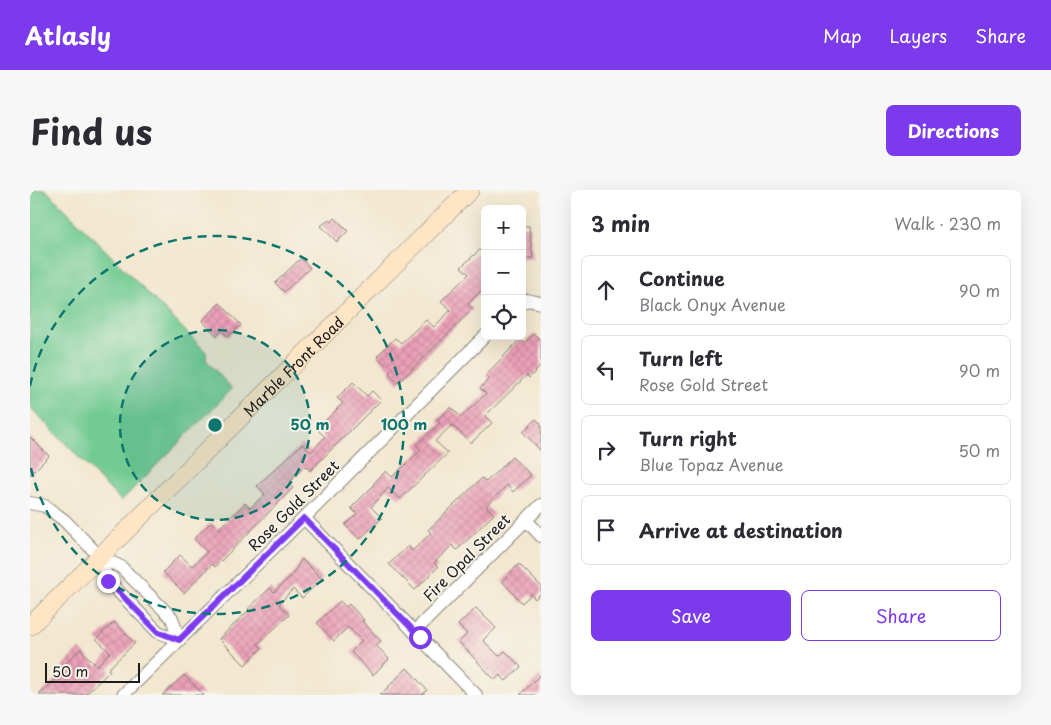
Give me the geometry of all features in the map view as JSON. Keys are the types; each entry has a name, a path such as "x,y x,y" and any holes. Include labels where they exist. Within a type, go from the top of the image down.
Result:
{"street":[{"name":"Marble Front Road","path":"30,626 470,190"},
{"path":"526,302 541,303"},
{"name":"Rose Gold Street","path":"123,695 304,518 481,340"},
{"path":"30,503 45,506 64,520 100,557 121,567 172,618 179,640"},
{"name":"Fire Opal Street","path":"414,632 541,505"},
{"path":"304,518 476,695"},
{"path":"526,520 541,536"},
{"path":"100,557 108,581 158,632 179,640"}],"green space":[{"path":"30,190 46,190 206,352 206,360 232,389 121,501 30,407"}],"building":[{"path":"335,218 348,231 337,242 321,226 329,219 332,222"},
{"path":"526,226 529,226 533,258 526,258"},
{"path":"481,249 481,291 468,304 473,309 398,383 389,373 391,370 377,356 395,338 401,343 426,320 434,327 451,310 441,301 469,274 461,267"},
{"path":"301,258 310,268 284,292 275,283"},
{"path":"220,303 241,325 228,337 222,331 217,336 202,321"},
{"path":"534,334 541,341 541,366 529,378 527,375 485,416 492,423 471,443 452,425 435,441 448,453 400,499 388,488 371,507 382,518 360,539 345,525 357,514 351,508 386,471 392,477 421,450 416,445 440,423 437,420 451,407 461,417 486,394 480,388 489,379 486,375 519,340 524,343"},
{"path":"353,382 367,396 372,391 381,400 310,471 305,466 288,484 293,488 215,567 212,564 184,593 163,572 180,555 192,566 207,552 194,539 211,522 218,529 245,503 250,508 265,494 257,486 302,444 311,452 325,437 317,429 343,403 337,398"},
{"path":"536,419 541,424 541,451 523,432"},
{"path":"30,437 49,456 30,475"},
{"path":"512,457 531,475 513,492 507,485 486,506 494,514 457,550 452,545 434,563 438,567 415,590 389,564 408,546 412,551 431,533 428,530 482,478 486,482"},
{"path":"302,559 322,579 302,598 293,589 279,604 289,615 258,644 262,648 245,665 219,639 270,588 274,592 291,576"},
{"path":"519,564 541,586 541,593 535,599 531,594 522,603 502,581"},
{"path":"340,601 346,607 349,604 381,641 376,645 389,659 373,675 351,652 362,641 348,627 334,641 317,623"},
{"path":"476,608 496,628 483,640 499,656 505,651 521,667 506,681 500,675 495,680 459,642 467,634 458,625"},
{"path":"114,622 135,643 108,669 110,671 85,695 39,695 65,671 62,667 80,649 97,666 110,652 96,639"},
{"path":"407,668 427,690 422,695 380,695"},
{"path":"541,674 541,695 520,695"},
{"path":"184,675 204,695 162,695"}],"route":[{"path":"108,581 158,632 179,640 304,518 420,637"}]}
